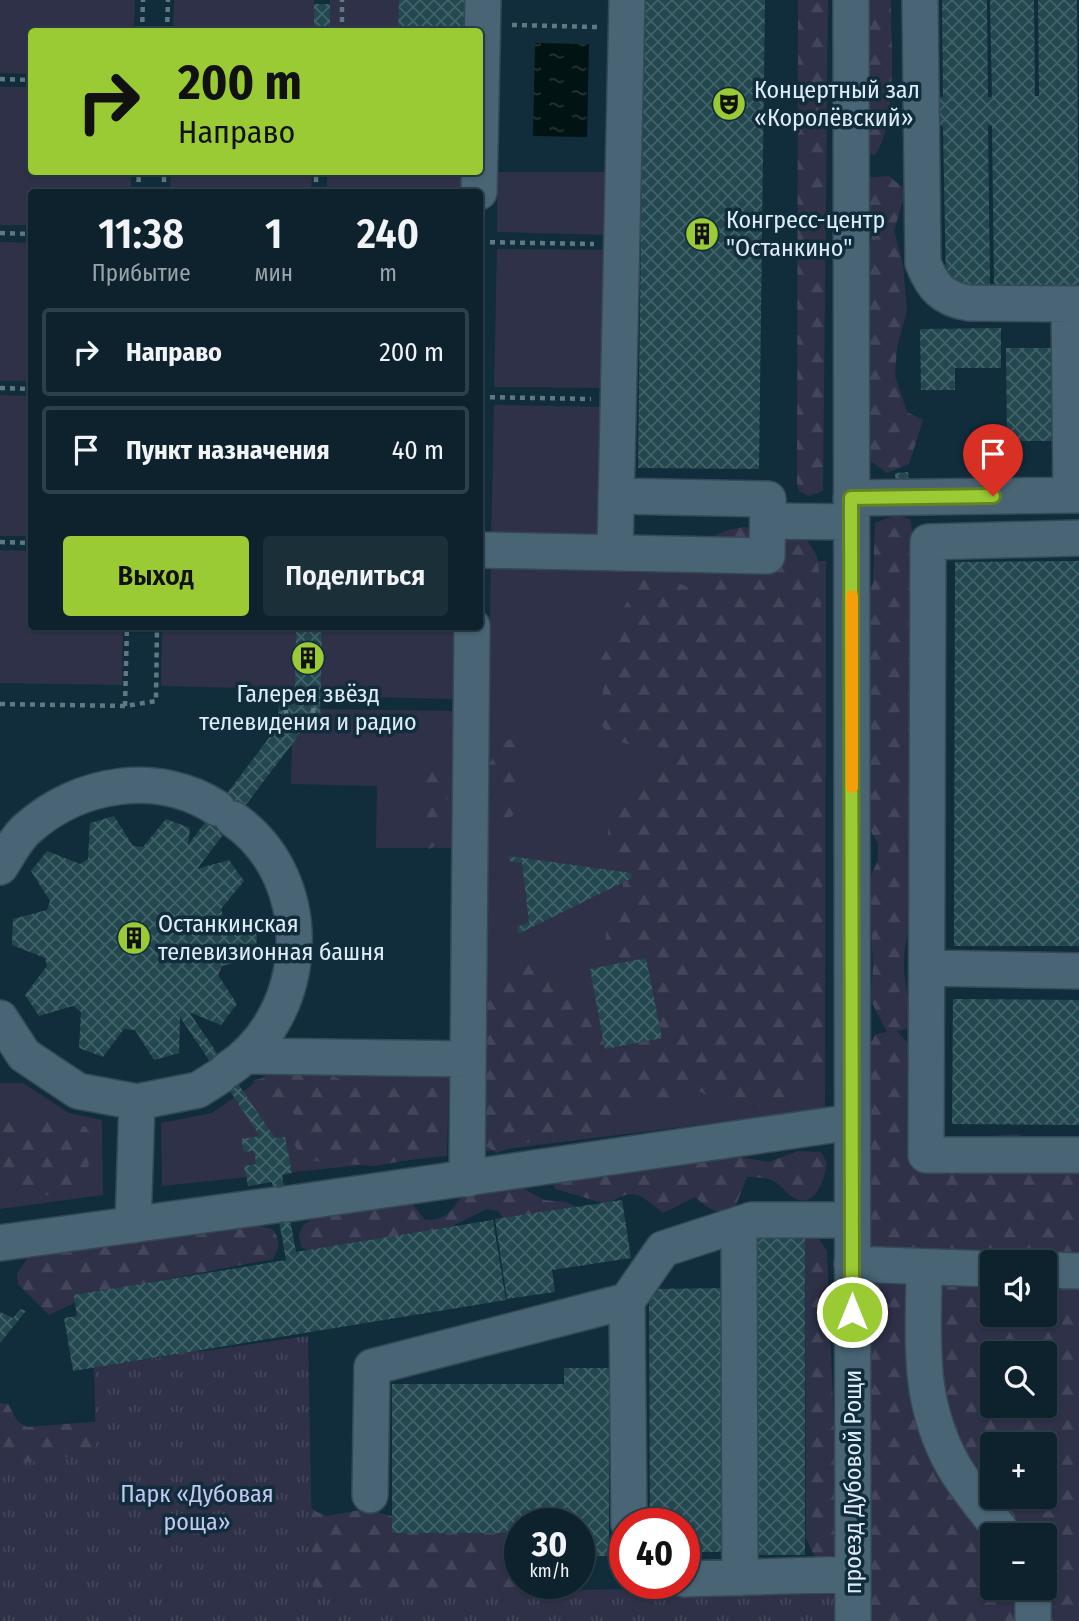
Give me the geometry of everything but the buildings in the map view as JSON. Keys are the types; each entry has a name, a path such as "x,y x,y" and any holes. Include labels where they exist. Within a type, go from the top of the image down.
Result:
{"street":[{"name":"проезд Дубовой Рощи","path":"851,0 853,1621"},
{"path":"768,521 851,510 1075,495 1074,304 961,302 931,284 923,263 920,0"},
{"path":"615,553 626,14"},
{"path":"483,550 767,556 768,499 616,496"},
{"path":"1079,538 928,542 926,1155 1079,1155"},
{"path":"467,1179 472,630"},
{"path":"0,867 27,828 82,793 140,783 196,794 252,832 286,886 296,944 285,1001 232,1068 198,1090 136,1102 78,1091 12,1055 0,1018"},
{"path":"927,968 1079,971"},
{"path":"232,1068 468,1059"},
{"path":"133,1225 136,1102"},
{"path":"0,1243 467,1179 852,1122"},
{"path":"629,1508 627,1301 663,1249 752,1220 852,1220"},
{"path":"739,1224 740,1578"},
{"path":"852,1264 980,1269"},
{"path":"925,1267 925,1392 933,1421 954,1466 995,1523"},
{"path":"1057,1271 1079,1272"},
{"path":"370,1495 372,1367 627,1301"},
{"path":"700,1579 853,1574"},
{"path":"1033,1600 1033,1621"}],"path":[{"path":"142,28 143,0"},
{"path":"167,28 168,0"},
{"path":"342,0 342,28"},
{"path":"483,12 626,14"},
{"path":"0,79 28,80"},
{"path":"0,233 28,234"},
{"path":"483,242 621,244"},
{"path":"0,388 28,389"},
{"path":"483,397 617,400"},
{"path":"0,542 28,543"},
{"path":"125,706 127,630"},
{"path":"0,704 125,706 156,701 157,630"},
{"path":"286,695 314,696 313,719 286,718 286,695"}],"green space":[{"path":"0,0 135,0 134,28 28,28 28,74 0,73"},
{"path":"174,0 314,0 314,28 173,28"},
{"path":"330,0 467,0 466,28 330,28"},
{"path":"798,0 828,0 823,491 808,496 799,491 797,483"},
{"path":"861,0 891,0 890,102 882,141 875,155 862,152"},
{"path":"0,87 28,87 28,175 131,175 131,189 28,189 28,225 0,225"},
{"path":"498,172 612,172 611,235 497,232"},
{"path":"171,175 312,175 311,189 170,189"},
{"path":"327,175 464,175 464,189 327,189"},
{"path":"889,176 903,188 904,197 894,231 903,265 907,310 897,347 895,376 907,412 923,420 909,464 887,473 859,452 858,294 872,236 865,223 864,178"},
{"path":"0,242 28,243 28,381 0,381"},
{"path":"497,249 611,250 609,388 494,387"},
{"path":"0,395 28,396 28,536 0,536"},
{"path":"494,405 610,407 608,546 491,545"},
{"path":"898,514 910,520 914,538 909,931 904,958 909,1029 897,1031 910,1046 925,1141 1017,1134 1079,1158 1079,1621 864,1621 859,1547 871,1504 860,1414 866,1051 876,1034 887,1032 871,1001 871,925 864,910 864,892 878,860 878,843 860,814 867,599 873,583 875,523"},
{"path":"744,527 805,537 817,556 821,588 823,1074 810,1094 779,1104 731,1103 716,1099 687,1084 679,1087 670,1099 640,1100 610,1131 532,1141 496,1153 485,1145 482,1009 488,991 517,957 532,957 547,972 550,987 562,998 584,1001 602,1014 614,973 609,962 606,929 612,908 623,887 622,876 609,844 610,824 615,810 651,777 659,762 653,752 612,737 598,720 604,685 601,659 613,639 621,612 645,572 650,568 672,568 678,583 690,588 701,566 708,542 726,531"},
{"path":"0,550 28,551 28,630 123,630 122,685 0,683"},
{"path":"491,559 826,561 825,1109 481,1152"},
{"path":"162,630 296,630 295,689 161,686"},
{"path":"322,630 457,630 455,699 320,696"},
{"path":"320,709 455,711 453,848 376,848 377,786 291,784 292,744"},
{"path":"513,738 520,751 518,774 524,805 506,821 493,816 497,788 488,767 500,743"},
{"path":"434,764 442,766 448,793 442,842 429,849 424,844 427,823 423,780"},
{"path":"270,1072 449,1074 447,1156 162,1186 161,1123 212,1113"},
{"path":"297,1072 328,1072 347,1085 378,1089 384,1085 407,1088 434,1078 441,1082 443,1089 440,1141 415,1159 374,1166 302,1160 289,1133 295,1120 294,1113 265,1107 253,1088 254,1080"},
{"path":"0,1083 23,1083 69,1113 102,1120 103,1195 0,1209"},
{"path":"34,1115 86,1127 90,1133 88,1177 81,1190 29,1196 0,1187 0,1141 5,1124"},
{"path":"798,1151 821,1152 827,1163 821,1185 812,1197 799,1200 772,1180 747,1177 734,1210 722,1212 704,1205 695,1197 663,1213 642,1197 631,1194 607,1204 555,1189 552,1178 673,1161 739,1157 769,1162"},
{"path":"517,1185 544,1200 566,1202 575,1206 579,1229 504,1219 498,1211 487,1209 446,1229 310,1251 301,1247 299,1235 303,1225 338,1202 411,1202 424,1219 432,1220 448,1213 465,1192"},
{"path":"251,1224 272,1229 275,1233 279,1244 273,1259 95,1293 49,1315 18,1284 17,1274 29,1256"},
{"path":"805,1232 815,1234 827,1251 836,1481 847,1551 823,1559 814,1555 806,1538"},
{"name":"Парк «Дубовая роща»","path":"308,1336 313,1594 504,1591 504,1599 595,1599 595,1590 609,1589 609,1599 700,1599 700,1588 826,1586 837,1590 842,1621 0,1621 0,1466 96,1453 94,1367"},
{"name":"Парк «Дубовая роща»","path":"193,1351 227,1352 277,1486 317,1512 327,1516 366,1509 403,1519 504,1520 504,1599 542,1599 542,1602 306,1599 313,1591 310,1580 0,1621 0,1403 8,1404 18,1422 27,1427 103,1421 154,1377 162,1357"}],"water":[{"path":"535,43 589,44 587,137 533,136"}],"slow traffic":[{"path":"852,596 852,787"}],"place":[{"name":"Концертный зал «Королёвский»","path":"729,104"},
{"name":"Конгресс-центр \"Останкино\"","path":"702,234"},
{"name":"Галерея звёзд телевидения и радио","path":"308,658"},
{"name":"Останкинская телевизионная башня","path":"134,938"}],"route":[{"path":"852,1312 851,498 993,496"}]}
